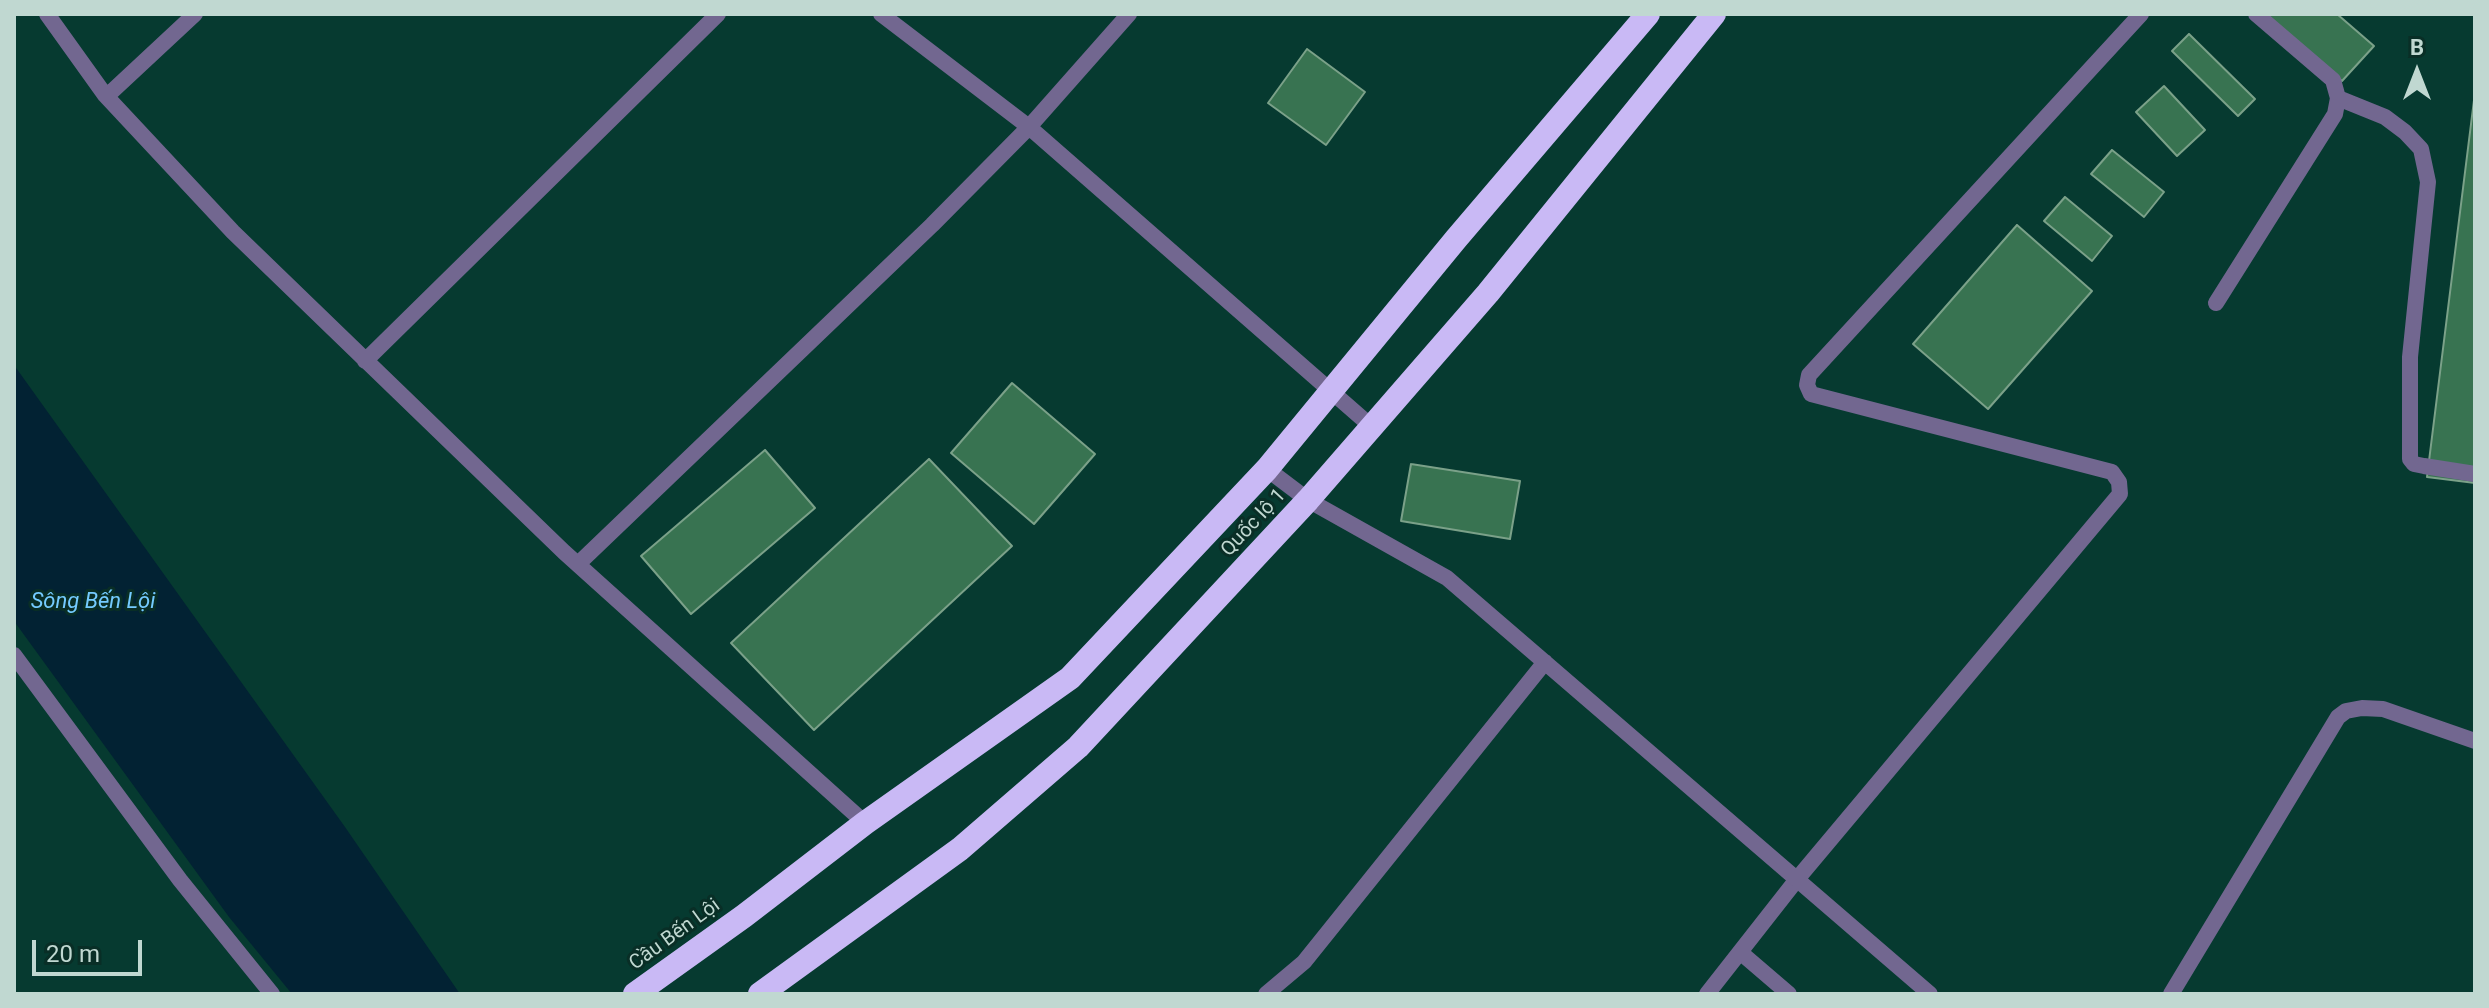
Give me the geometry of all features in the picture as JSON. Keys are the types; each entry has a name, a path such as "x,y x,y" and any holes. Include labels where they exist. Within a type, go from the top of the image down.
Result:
{"highway":[{"name":"Quốc lộ 1","path":"744,916 865,823 1070,678 1267,469 1456,239 1648,14"},
{"name":"Quốc lộ 1","path":"760,994 960,849 1078,747 1372,427 1488,293 1714,14"},
{"name":"Cầu Bến Lội","path":"635,994 744,916"}],"street":[{"path":"47,14 107,96 233,232 578,564 865,823"},
{"path":"107,96 195,14"},
{"path":"365,361 718,14"},
{"path":"881,14 1029,127 1372,427"},
{"path":"578,564 811,342 1029,127 1129,14"},
{"path":"1707,994 1798,878 2120,494 2119,482 2112,472 1811,394 1807,385 1809,375 2141,14"},
{"path":"2216,303 2335,114 2338,98 2333,80 2256,14"},
{"path":"2338,98 2385,117 2421,149 2428,182 2410,357 2410,459 2414,464 2475,474"},
{"path":"1267,469 1308,500 1447,578 1930,994"},
{"path":"14,655 180,880 272,994"},
{"path":"1266,994 1304,962 1545,662"},
{"path":"2171,994 2338,717 2346,711 2362,708 2383,709 2475,741"},
{"path":"1740,952 1789,994"}],"water":[{"name":"Sông Bến Lội","path":"14,365 345,827 460,994 292,994 229,917 14,621"}],"building":[{"path":"2264,14 2337,14 2374,46 2342,81"},
{"path":"2189,34 2255,99 2238,116 2172,51"},
{"path":"1307,49 1365,92 1326,145 1268,103"},
{"path":"2164,86 2205,130 2177,156 2136,112"},
{"path":"2475,92 2475,483 2427,477"},
{"path":"2112,150 2164,192 2144,217 2091,174"},
{"path":"2065,197 2112,236 2092,261 2044,221"},
{"path":"2017,225 2092,291 1988,409 1913,344"},
{"path":"1012,383 1095,454 1034,524 951,453"},
{"path":"765,450 815,508 691,614 641,556"},
{"path":"929,459 1012,546 814,730 731,643"},
{"path":"1411,464 1520,481 1510,539 1401,521"}]}
